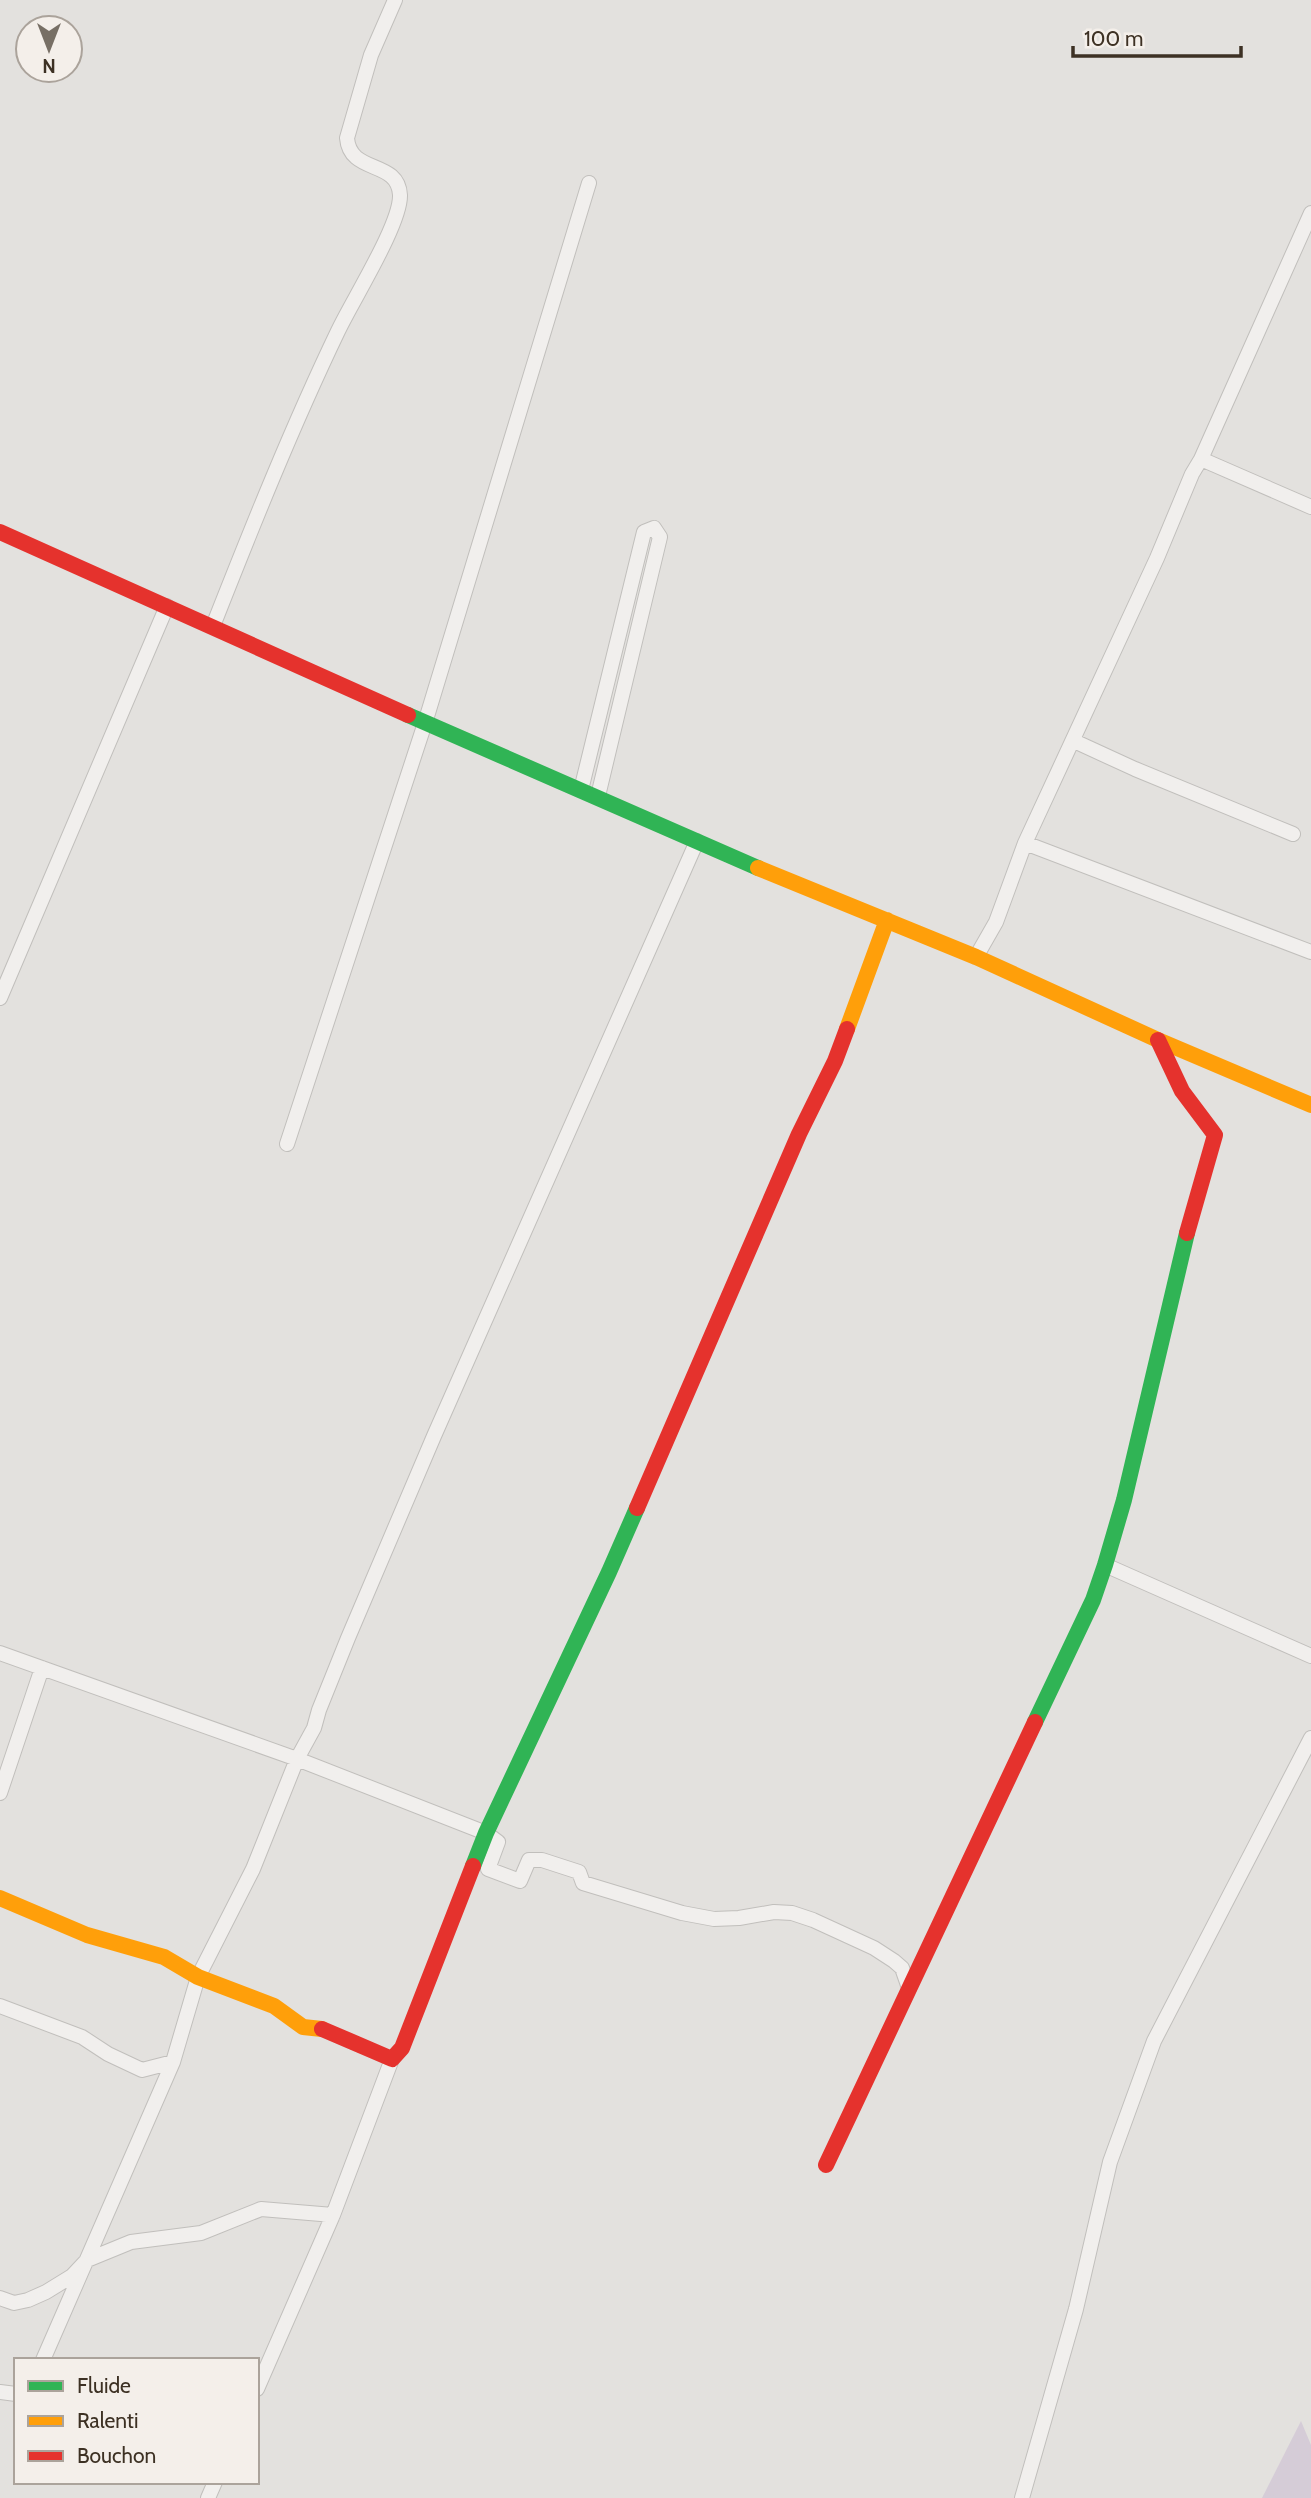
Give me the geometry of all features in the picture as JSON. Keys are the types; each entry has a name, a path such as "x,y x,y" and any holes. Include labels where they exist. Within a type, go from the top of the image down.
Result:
{"street":[{"path":"213,626 298,419 339,329 382,247 398,208 400,195 397,181 392,175 356,159 348,150 347,138 371,55 395,0"},
{"path":"287,1144 425,723 589,183"},
{"path":"976,957 996,922 1025,843 1074,741 1311,214"},
{"path":"1201,459 1311,507"},
{"path":"581,790 644,533 654,528 660,537 598,796"},
{"path":"0,531 425,723 598,796 806,889 976,957 1158,1040 1311,1105"},
{"path":"0,998 167,606"},
{"path":"1074,741 1293,834"},
{"path":"44,2358 173,2062 198,1977 253,1869 434,1436 698,841"},
{"path":"1025,843 1311,952"},
{"path":"259,2384 333,2215 392,2059 402,2048 486,1833 593,1606 799,1134 835,1060 887,920"},
{"path":"826,2165 1093,1600 1105,1565 1124,1500 1188,1227 1215,1135 1182,1091 1158,1040"},
{"path":"1105,1565 1311,1656"},
{"path":"0,1653 297,1759 486,1833 498,1842 488,1868 520,1881 530,1860 542,1860 579,1872 583,1883 682,1913 714,1919 774,1912 792,1913 874,1948 902,1968 909,1988"},
{"path":"0,1793 41,1668"},
{"path":"1022,2498 1076,2309 1110,2162 1154,2041 1311,1738"},
{"path":"0,1898 87,1935 164,1957 198,1977 274,2006 303,2027 319,2028 337,2034 392,2059"},
{"path":"0,2006 82,2037 108,2054 142,2070 173,2062"},
{"path":"0,2298 14,2303 46,2292 72,2276 87,2260 131,2242 201,2233 261,2209 333,2215"}],"shaded area":[{"path":"1301,2421 1311,2445 1311,2498 1262,2498"}],"traffic: fast":[{"path":"408,715 758,868"},
{"path":"1035,1722 1093,1600 1105,1565 1124,1500 1187,1233"},
{"path":"473,1866 637,1508"}],"traffic: slow":[{"path":"758,868 976,957 1158,1040 1311,1105"},
{"path":"847,1029 887,920"},
{"path":"0,1898 87,1935 164,1957 198,1977 274,2006 303,2027 322,2029"}],"traffic: jam":[{"path":"0,532 408,715"},
{"path":"637,1508 847,1029"},
{"path":"1158,1040 1182,1091 1215,1135 1187,1233"},
{"path":"826,2165 1035,1722"},
{"path":"322,2029 392,2059 402,2048 473,1866"}]}
